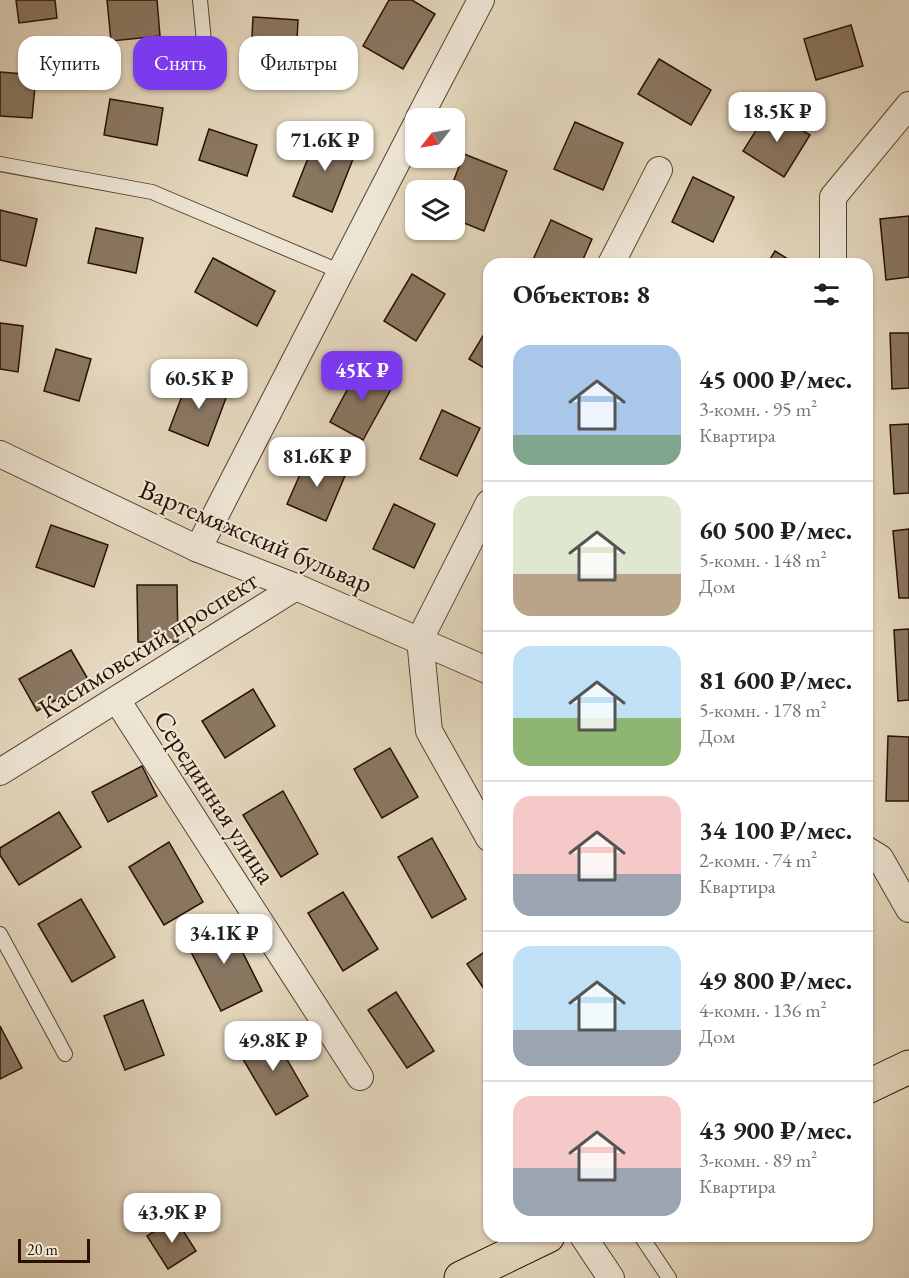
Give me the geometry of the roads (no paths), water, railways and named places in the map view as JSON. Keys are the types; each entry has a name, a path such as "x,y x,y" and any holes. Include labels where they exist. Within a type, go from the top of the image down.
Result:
{"main road":[{"path":"461,1278 536,1242"}],"street":[{"path":"424,108 481,0"},
{"path":"833,258 833,197 909,105"},
{"path":"198,549 405,146"},
{"path":"614,258 659,170"},
{"name":"Вартемяжский бульвар","path":"0,454 198,549 296,586 483,668"},
{"path":"483,515 420,639 429,731 483,827"},
{"name":"Касимовский проспект","path":"0,772 296,586"},
{"name":"Серединная улица","path":"117,700 360,1077"},
{"path":"873,854 880,858 909,909"},
{"path":"587,1242 612,1278"}],"lane":[{"path":"200,0 203,36"},
{"path":"0,165 152,192 339,271"},
{"path":"0,934 65,1054"},
{"path":"645,1242 669,1278"}]}
